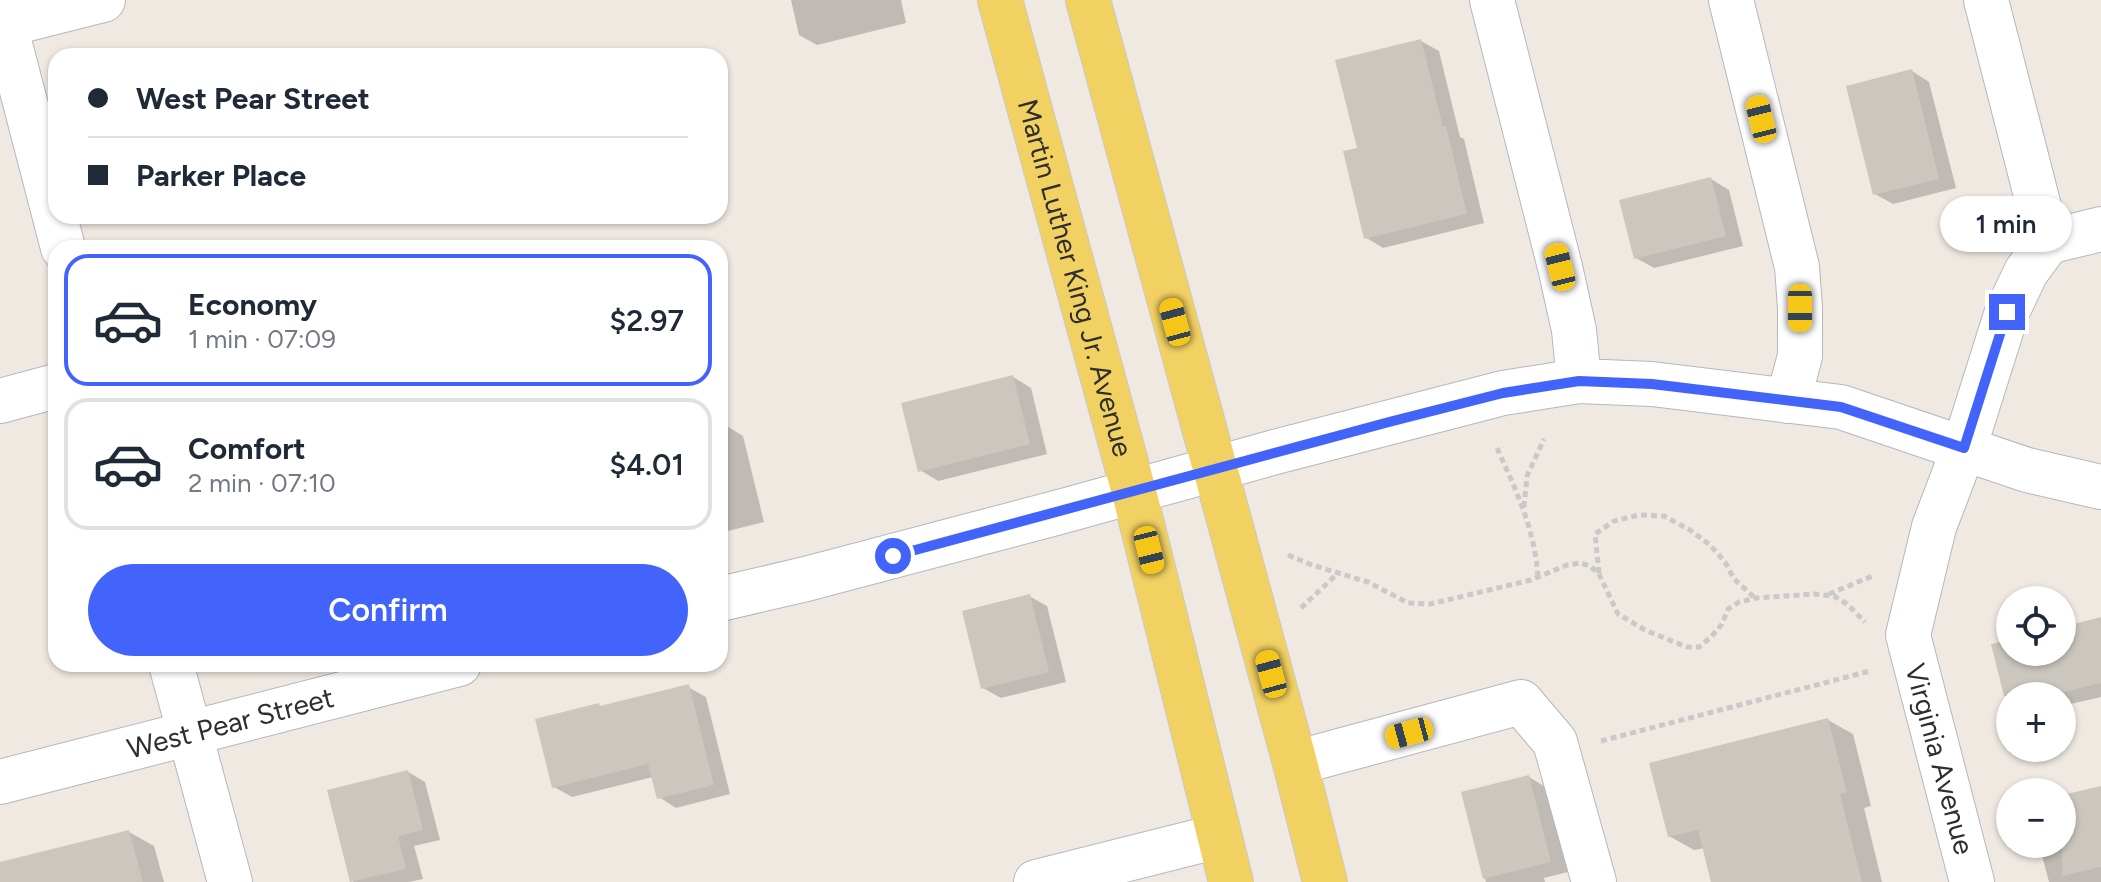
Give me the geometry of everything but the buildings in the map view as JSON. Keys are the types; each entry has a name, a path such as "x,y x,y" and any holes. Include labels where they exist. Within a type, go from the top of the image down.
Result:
{"main road":[{"name":"Martin Luther King Jr. Avenue","path":"1000,0 1134,492 1231,882"},
{"path":"1088,0 1325,882"}],"street":[{"path":"48,192 2,19 103,0"},
{"path":"1492,0 1560,267 1574,330 1579,381"},
{"path":"1731,0 1797,267 1800,356 1788,401"},
{"path":"1986,0 2048,242"},
{"path":"1889,632 1934,527 1964,448 2007,312 2026,272 2048,242 2101,229"},
{"path":"728,597 837,571 1503,393 1579,381 1652,384 1841,407 2027,470 2101,487"},
{"path":"0,401 48,388"},
{"name":"Virginia Avenue","path":"1889,632 1972,882"},
{"path":"173,672 230,882"},
{"name":"West Pear Street","path":"0,782 428,672"},
{"path":"1295,763 1521,702 1555,742 1594,882"},
{"path":"1036,882 1219,836"}],"path":[{"path":"1524,508 1527,476 1544,439"},
{"path":"1497,448 1524,508 1538,577"},
{"path":"1756,598 1734,579 1725,562 1710,545 1664,516 1639,515 1614,521 1595,534 1599,574 1618,614 1645,630 1687,647 1699,647 1711,637 1722,624 1728,609 1739,602 1756,598 1814,594 1834,596 1889,632"},
{"path":"1283,553 1368,582 1408,603 1430,604 1538,577 1580,563 1590,566 1599,574"},
{"path":"1298,611 1338,573"},
{"path":"1824,595 1875,575"},
{"path":"1558,753 1873,670"}],"route":[{"path":"893,556 1389,422 1503,393 1579,381 1652,384 1841,407 1964,448 2007,312"}]}
